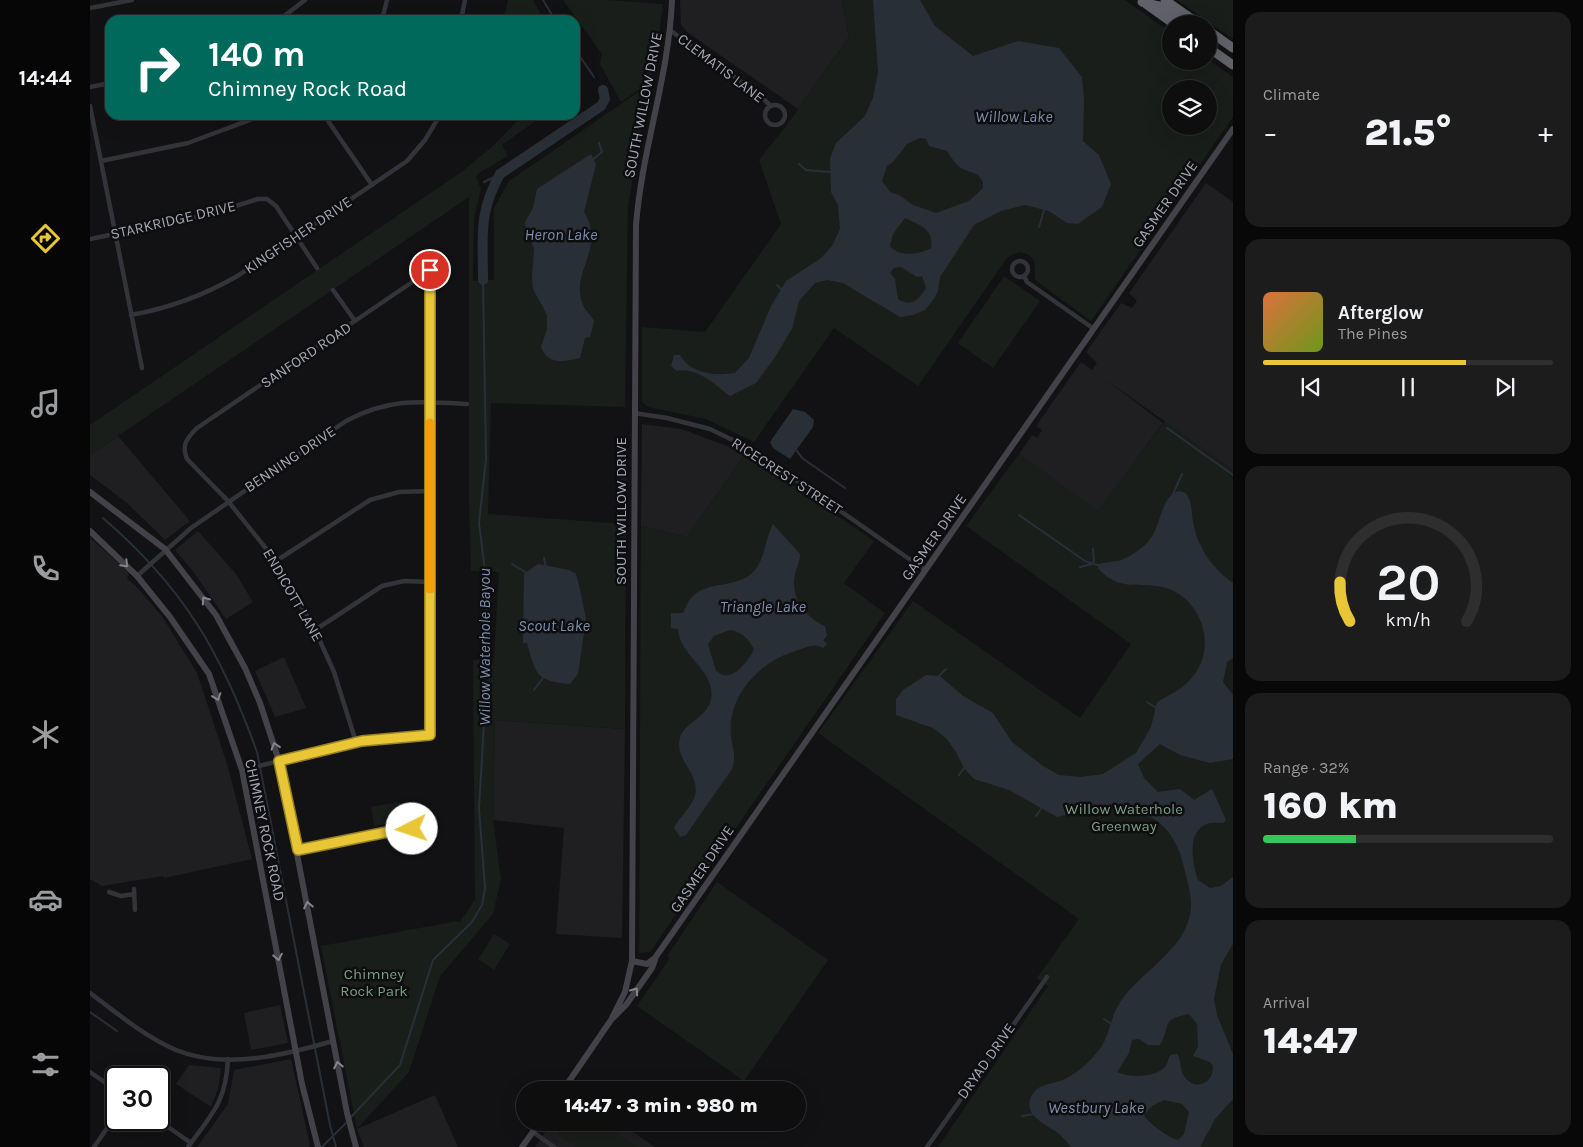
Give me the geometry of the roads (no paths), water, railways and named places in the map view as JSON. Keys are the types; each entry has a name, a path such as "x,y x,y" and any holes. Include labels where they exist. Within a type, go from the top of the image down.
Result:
{"highway":[{"path":"1165,0 1187,15"},
{"path":"1141,1 1159,6 1173,15"},
{"path":"1141,1 1162,16"},
{"path":"1217,37 1233,48"},
{"path":"1217,54 1233,65"}],"street":[{"path":"90,8 132,0"},
{"path":"286,15 305,0"},
{"path":"383,15 387,0"},
{"path":"462,15 465,0"},
{"name":"SOUTH WILLOW DRIVE","path":"611,1020 625,992 632,961 635,244 638,204 670,31 672,0"},
{"name":"CLEMATIS LANE","path":"670,31 758,94 771,106 780,106 783,109 785,118 780,125 770,124 766,119 766,111 771,106"},
{"path":"90,87 105,84"},
{"path":"90,106 142,368"},
{"path":"101,161 188,143 250,120"},
{"path":"327,120 372,185"},
{"name":"KINGFISHER DRIVE","path":"131,315 184,302 220,286 296,237 411,156 425,140 437,120"},
{"name":"GASMER DRIVE","path":"569,1081 611,1020 626,1004 652,968 655,958 1233,129"},
{"name":"STARKRIDGE DRIVE","path":"90,239 207,215 258,199 267,199 275,205 296,237"},
{"path":"296,237 317,268"},
{"name":"SANFORD ROAD","path":"185,442 197,428 430,270 430,401"},
{"path":"1024,276 1027,282 1094,329"},
{"path":"333,290 355,321"},
{"path":"242,770 356,742 391,737 430,735 430,401"},
{"name":"BENNING DRIVE","path":"137,576 165,549 228,502 365,410 396,402 430,401 467,404"},
{"name":"RICECREST STREET","path":"634,413 667,418 710,429 752,450 926,570"},
{"name":"ENDICOTT LANE","path":"185,442 184,452 187,459 228,502 276,562 315,630 334,672 356,742"},
{"path":"276,562 370,500 399,492 430,491"},
{"name":"CHIMNEY ROCK ROAD","path":"90,492 165,549 200,593 231,640 260,702 279,761 298,850 347,1113 356,1147"},
{"name":"CHIMNEY ROCK ROAD","path":"91,532 137,576 170,617 209,674 242,770 296,1050 317,1144"},
{"path":"315,630 382,586 404,582 430,582"},
{"path":"298,850 412,827"},
{"path":"109,892 120,896 134,892 135,910"},
{"path":"632,961 647,964 655,958"},
{"name":"DRYAD DRIVE","path":"927,1147 1047,977"},
{"path":"90,993 172,1048 199,1056 228,1059 255,1058 333,1041"},
{"path":"170,1129 190,1145 222,1099 226,1088 228,1059"},
{"path":"90,1072 105,1082"},
{"path":"94,1147 105,1131"},
{"path":"522,1147 533,1132 554,1147"}],"water":[{"name":"Willow Lake","path":"873,0 920,0 935,26 973,56 1018,41 1059,48 1082,77 1084,100 1083,141 1099,155 1111,184 1102,207 1078,224 1067,223 1049,211 1025,205 1001,211 974,225 940,277 938,291 933,300 925,310 913,315 900,317 843,283 827,280 815,283 799,301 792,329 756,383 730,396 698,374 684,370 677,371 671,366 674,355 680,355 690,366 697,370 712,374 735,373 749,358 771,306 786,281 821,258 832,246 840,229 838,205 831,192 830,158 836,143 865,116 873,98 878,72","holes":["920,138 926,139 929,146 947,151 954,162 960,167 978,175 983,182 983,188 969,201 936,213 913,205 899,195 890,192 882,181 887,166 893,162 907,144","905,218 925,228 930,236 931,248 909,254 898,252 890,246 893,234","901,267 917,277 922,276 926,288 918,299 907,303 898,299 895,279 890,273 894,268"]},
{"name":"Heron Lake","path":"591,154 596,164 584,212 590,225 592,237 580,282 580,293 584,307 594,321 590,337 585,338 580,358 557,361 548,357 541,347 547,329 547,315 533,289 534,248 526,232 525,222 533,208 537,189"},
{"path":"793,409 805,412 814,420 813,427 790,459 773,448 770,442"},
{"name":"Westbury Lake","path":"1179,491 1186,493 1191,505 1196,535 1204,551 1220,572 1233,583 1233,658 1227,662 1223,682 1233,695 1233,759 1210,763 1180,755 1160,744 1138,764 1144,778 1158,792 1180,789 1194,800 1212,789 1226,820 1223,823 1211,823 1202,826 1197,832 1194,841 1193,861 1198,880 1210,888 1221,886 1233,877 1233,944 1221,964 1214,999 1217,1015 1233,1054 1233,1099 1215,1119 1200,1147 1071,1147 1060,1135 1033,1115 1029,1104 1031,1097 1037,1089 1071,1076 1093,1057 1103,1044 1115,1011 1128,991 1164,957 1184,932 1189,917 1191,901 1179,850 1163,826 1139,812 1116,807 1105,807 1083,810 1057,817 1009,790 974,779 964,768 946,738 933,728 896,715 896,699 903,690 926,675 940,676 963,696 993,713 1012,742 1043,766 1059,775 1081,777 1103,774 1136,753 1151,727 1157,702 1186,684 1201,664 1205,639 1198,615 1181,595 1159,586 1123,584 1107,576 1098,568 1099,564 1118,561 1145,545 1155,531 1167,500 1172,494","holes":["1189,1014 1197,1024 1198,1046 1193,1056 1210,1062 1213,1066 1207,1081 1198,1085 1188,1081 1182,1073 1180,1059 1177,1054 1170,1055 1166,1066 1162,1070 1150,1075 1136,1076 1117,1072 1129,1053 1132,1040 1139,1039 1148,1045 1160,1045 1170,1021","1164,1100 1182,1104 1189,1112 1184,1134 1178,1140 1159,1130 1144,1115 1152,1106"]},
{"name":"Triangle Lake","path":"773,524 800,554 794,583 797,599 805,612 825,626 827,636 823,640 827,644 823,648 819,646 807,647 778,658 766,665 747,685 739,696 731,722 734,755 732,769 686,835 680,837 674,828 693,800 696,788 681,753 679,746 680,738 688,726 706,711 710,704 711,695 707,677 683,645 678,629 671,628 671,613 683,613 690,600 699,591 737,581 751,574 760,563","holes":["730,630 745,636 754,649 750,657 738,670 728,675 723,675 716,671 708,644 714,636"]},
{"name":"Scout Lake","path":"538,564 569,570 576,574 579,585 586,619 578,674 570,684 550,681 539,674 527,643 523,643 524,574"}],"waterway":[{"name":"Willow Waterhole Bayou","path":"543,0 552,15"},
{"name":"Willow Waterhole Bayou","path":"580,56 594,77"},
{"name":"Willow Waterhole Bayou","path":"483,280 483,226 488,201 500,174 601,106 605,99 603,90"},
{"name":"Willow Waterhole Bayou","path":"588,115 590,119"},
{"path":"591,161 602,152 599,143"},
{"path":"799,164 806,170 831,172"},
{"path":"484,182 500,174"},
{"path":"1039,227 1044,210"},
{"name":"Willow Waterhole Bayou","path":"350,1118 400,1065 433,960 472,922 482,905 485,888 479,808 484,724 480,675 486,661 486,579 479,523 486,459 483,280"},
{"path":"777,285 783,291"},
{"path":"1167,428 1233,475"},
{"path":"797,451 802,458 845,488"},
{"path":"1173,494 1182,474"},
{"path":"1019,515 1085,561 1094,564"},
{"path":"103,518 156,570 178,596 197,624 214,652 229,683 257,752 330,1125 336,1147"},
{"path":"1093,549 1094,564 1101,566"},
{"path":"544,558 546,567"},
{"path":"512,564 527,573"},
{"path":"1080,567 1092,564"},
{"path":"939,676 946,669"},
{"path":"534,690 543,678"},
{"path":"1147,702 1158,709"},
{"path":"959,775 965,767"},
{"path":"1036,816 1043,806"},
{"path":"90,1012 117,1031"},
{"path":"1104,1019 1114,1026"},
{"path":"1022,1116 1035,1114"},
{"name":"Willow Waterhole Bayou","path":"322,1147 347,1122"}],"park label":[{"name":"Willow Waterhole Greenway","path":"1124,818"},
{"name":"Chimney Rock Park","path":"374,982"}]}
